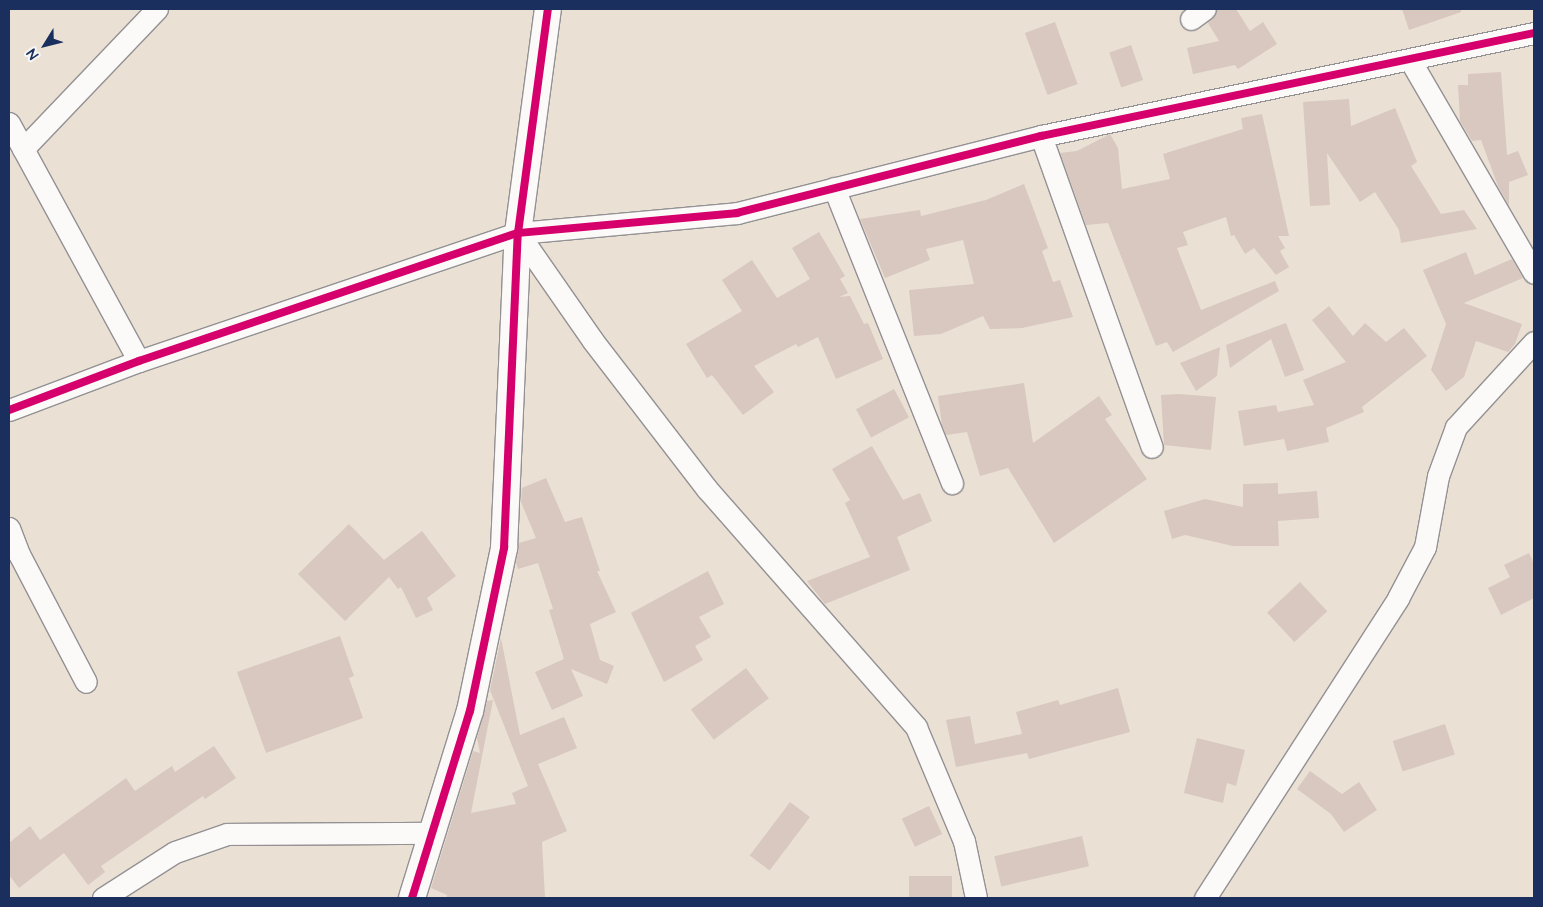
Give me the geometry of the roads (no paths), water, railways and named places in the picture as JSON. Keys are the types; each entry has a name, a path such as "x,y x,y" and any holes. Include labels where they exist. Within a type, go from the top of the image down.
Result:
{"street":[{"path":"23,149 157,9"},
{"path":"412,898 470,711 504,548 518,234 548,9"},
{"path":"9,410 139,361 518,234 737,213 1041,136 1410,60 1534,32"},
{"path":"1410,60 1534,273"},
{"path":"9,123 139,361"},
{"path":"1041,136 1152,447"},
{"path":"834,188 952,483"},
{"path":"518,234 593,341 707,489 916,727 964,841 976,898"},
{"path":"1205,898 1398,598 1425,547 1438,476 1456,427 1534,342"},
{"path":"9,528 19,554 86,682"},
{"path":"103,898 175,852 227,834 432,833"}]}
